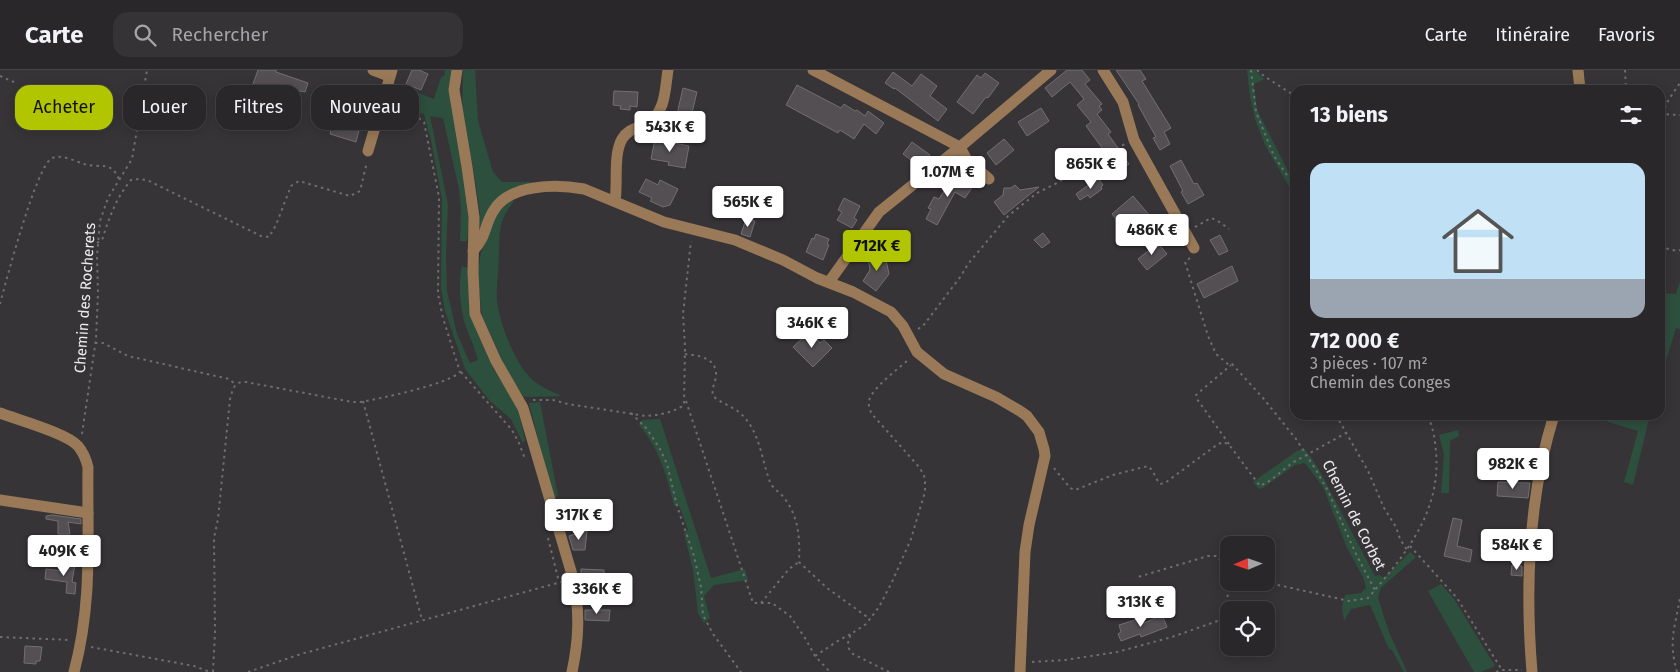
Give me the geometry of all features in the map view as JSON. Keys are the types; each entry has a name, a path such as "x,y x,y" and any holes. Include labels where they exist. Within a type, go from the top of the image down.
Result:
{"street":[{"path":"373,70 390,73"},
{"path":"457,70 454,90 474,217 475,314 496,361 523,408 573,578 579,636 572,672"},
{"path":"615,201 618,152 621,141 630,130 648,122 658,113 663,101 668,70"},
{"path":"813,70 960,147 967,160 989,179"},
{"path":"829,282 879,212 1051,70"},
{"path":"1103,70 1122,102 1134,140 1185,235 1192,253"},
{"path":"1578,70 1580,85"},
{"path":"368,151 374,130"},
{"path":"473,250 481,243 495,208 509,194 533,188 576,188 600,194 664,222 735,240 783,260 891,312 903,326 917,352 944,374 996,397 1020,411 1034,425 1042,440 1044,460 1034,498 1025,552 1021,667"},
{"path":"0,413 63,436 77,445 84,454 88,467 89,571 82,642 74,672"},
{"path":"1528,671 1529,554 1542,467 1553,420"},
{"path":"0,500 88,513"}],"path":[{"name":"Chemin des Rocherets","path":"77,445 81,440 86,415 95,343 100,220 108,198 132,159 147,70"},
{"path":"1251,70 1252,94 1256,112 1274,156 1290,180"},
{"path":"1257,70 1290,93"},
{"path":"1625,70 1626,85"},
{"path":"0,76 14,82"},
{"path":"1665,105 1680,83"},
{"path":"1665,114 1680,115"},
{"path":"419,118 424,122 439,197 438,294 443,318 460,372 512,430 527,466"},
{"path":"907,334 923,326 968,264 1008,216 1037,193 1060,182 1096,159 1134,140"},
{"path":"98,243 102,240 109,217 120,193 130,180 138,179 147,180 261,236 269,237 276,225 291,186 299,181 350,196 360,191 367,166 368,151"},
{"path":"0,304 29,205 42,168 51,158 58,157 90,166 110,166 115,170 119,179"},
{"path":"1185,235 1196,226 1211,218 1229,228"},
{"path":"520,402 534,399 553,400 646,416 677,410 684,405 682,314 693,228"},
{"path":"1665,248 1680,250"},
{"name":"Chemin de Corbet","path":"1192,253 1185,262 1208,336 1216,354 1229,365 1232,364 1263,398 1296,439 1328,491 1356,554 1375,590"},
{"path":"95,343 102,343 128,356 229,380 236,384"},
{"path":"815,656 840,639 860,629 870,619 892,582 912,539 925,492 926,482 924,475 871,413 869,403 877,388 917,352"},
{"path":"684,354 704,358 713,364 716,373 713,383 713,396 720,402 738,411 749,422 756,433 771,484 780,491 796,518 799,562 828,588 870,619"},
{"path":"1232,364 1196,395 1230,446 1260,486 1271,480 1292,463 1346,433"},
{"path":"0,637 82,642 194,666 212,672 215,632 214,538 218,519 230,399 236,384 246,382 352,402 426,387 456,376 460,372"},
{"path":"685,398 753,602 772,603 790,616 815,656 830,672"},
{"path":"363,401 422,620"},
{"path":"631,413 647,429 667,464 677,506 694,556 701,587 703,615 712,634 741,672"},
{"path":"1339,420 1368,471 1384,508 1407,550"},
{"path":"1275,584 1349,601 1368,598 1410,546 1432,501 1436,460 1433,428 1429,420"},
{"path":"1044,460 1057,470 1070,488 1075,490 1148,466 1153,470 1156,480 1160,484 1165,483 1218,444 1224,442 1230,446"},
{"path":"548,537 559,582"},
{"path":"1410,546 1457,598 1502,670"},
{"path":"1021,667 1102,655 1172,637 1226,618 1228,569 1216,556 1208,556 1138,577"},
{"path":"761,602 789,569 799,562"},
{"path":"248,672 301,654 573,578"},
{"path":"1677,672 1672,641 1680,598"},
{"path":"851,634 848,642 851,652 890,672"},
{"path":"1496,672 1502,670 1528,671"}],"green space":[{"path":"445,70 454,70 459,147 469,222 467,241 460,241 461,209 459,189 443,118 430,116 448,205 447,291 457,334 470,363 478,360 465,324 461,303 460,280 462,266 468,268 470,316 494,370 517,405 525,440 523,443 511,419 489,400 465,369 445,311 441,288 442,199 431,140 424,114 419,113 419,93 434,99 441,77 444,76"},
{"path":"463,70 475,70 478,121 493,172 502,182 533,182 533,184 513,188 505,192 482,234 477,230 480,213 473,167 462,117"},
{"path":"1247,70 1255,70 1264,79 1254,84 1257,110 1290,175 1290,188 1265,145 1255,119"},
{"path":"512,199 514,201 502,220 500,232 498,309 507,339 527,374 548,390 562,396 524,397 508,374 482,316 477,275 481,253 495,215"},
{"path":"1680,281 1680,329 1676,328 1665,364 1665,293 1676,294"},
{"path":"540,402 558,496 553,499 529,403"},
{"path":"660,419 711,578 745,569 748,580 714,585 704,596 710,618 704,623 698,613 693,570 684,533 688,530 679,506 674,505 657,453 639,425 642,420"},
{"path":"1602,420 1649,420 1633,485 1624,482 1638,431"},
{"path":"1458,430 1459,436 1450,441 1449,493 1441,493 1444,454 1439,435"},
{"path":"1304,448 1317,466 1375,576 1386,576 1410,552 1416,557 1381,588 1378,598 1389,632 1407,672 1404,672 1392,650 1389,649 1370,605 1351,609 1344,621 1342,607 1345,595 1361,593 1366,588 1363,577 1347,548 1323,487 1305,463 1295,465 1261,489 1253,482"},
{"path":"1441,584 1454,599 1495,666 1481,672 1474,672 1428,591"}],"building":[{"path":"258,70 276,70 276,72 308,83 305,92 301,91 301,85 253,84"},
{"path":"412,70 419,70 428,74 421,90 419,89 419,85 406,84"},
{"path":"1067,70 1082,70 1090,80 1085,84 1102,104 1099,106 1102,110 1097,114 1111,132 1108,134 1129,164 1119,171 1086,126 1091,122 1077,105 1084,99 1070,82 1052,97 1045,88"},
{"path":"1116,70 1140,70 1146,79 1142,81 1171,128 1164,132 1170,144 1160,150 1153,138 1156,137 1139,104"},
{"path":"893,72 912,86 921,74 937,86 930,96 947,109 938,121 895,88 885,83"},
{"path":"985,73 999,83 973,114 957,102 977,75 981,78"},
{"path":"797,85 841,108 844,104 865,116 868,111 884,123 876,134 864,124 854,139 840,130 838,133 786,105"},
{"path":"683,88 697,92 691,117 677,114"},
{"path":"614,91 638,92 637,107 630,106 630,110 620,109 621,106 613,105"},
{"path":"1041,108 1049,121 1027,136 1018,122"},
{"path":"331,130 359,130 356,142 330,134"},
{"path":"655,139 689,146 685,168 668,165 669,162 651,159"},
{"path":"1004,139 1014,150 996,165 987,153"},
{"path":"912,142 930,155 920,167 903,154"},
{"path":"1181,160 1194,184 1197,183 1204,195 1188,204 1170,166"},
{"path":"955,174 973,186 965,198 955,192 937,225 926,219 931,209 928,208 934,197 939,199"},
{"path":"1098,178 1103,185 1102,189 1090,198 1088,195 1080,200 1076,194"},
{"path":"646,179 658,185 660,180 678,189 670,205 663,207 650,201 652,198 639,192"},
{"path":"1015,185 1020,190 1039,187 1004,215 994,202 1003,195 1004,188 1011,188"},
{"path":"1133,196 1167,236 1156,244 1133,221 1124,229 1112,214"},
{"path":"844,198 860,206 854,218 857,220 852,228 837,220 842,212 838,210"},
{"path":"746,219 755,221 750,237 741,234"},
{"path":"1043,233 1050,242 1042,248 1034,240"},
{"path":"816,234 829,239 827,244 829,245 823,260 806,252 812,238 814,239"},
{"path":"1220,235 1228,251 1219,255 1210,240"},
{"path":"1158,243 1167,254 1147,270 1138,259"},
{"path":"885,255 889,274 876,291 863,281 870,270 868,258"},
{"path":"1232,266 1238,281 1204,298 1197,284"},
{"path":"810,331 820,343 824,340 832,348 813,367 793,347"},
{"path":"1498,482 1530,483 1528,498 1497,496"},
{"path":"52,515 81,519 81,524 68,522 70,534 58,534 58,521 46,519 46,516"},
{"path":"1453,518 1462,520 1457,546 1472,550 1470,562 1444,556"},
{"path":"587,531 585,550 573,550 569,536"},
{"path":"65,562 75,564 72,582 76,583 75,594 66,593 67,582 45,579 46,569 63,571"},
{"path":"1512,565 1522,566 1522,576 1511,575"},
{"path":"581,569 604,570 604,581 581,579"},
{"path":"585,610 610,610 609,621 585,620"},
{"path":"1162,615 1167,627 1141,637 1140,634 1121,641 1118,634 1121,632 1119,625 1138,619 1140,625"},
{"path":"25,646 42,647 40,661 36,661 36,664 24,663"}]}
